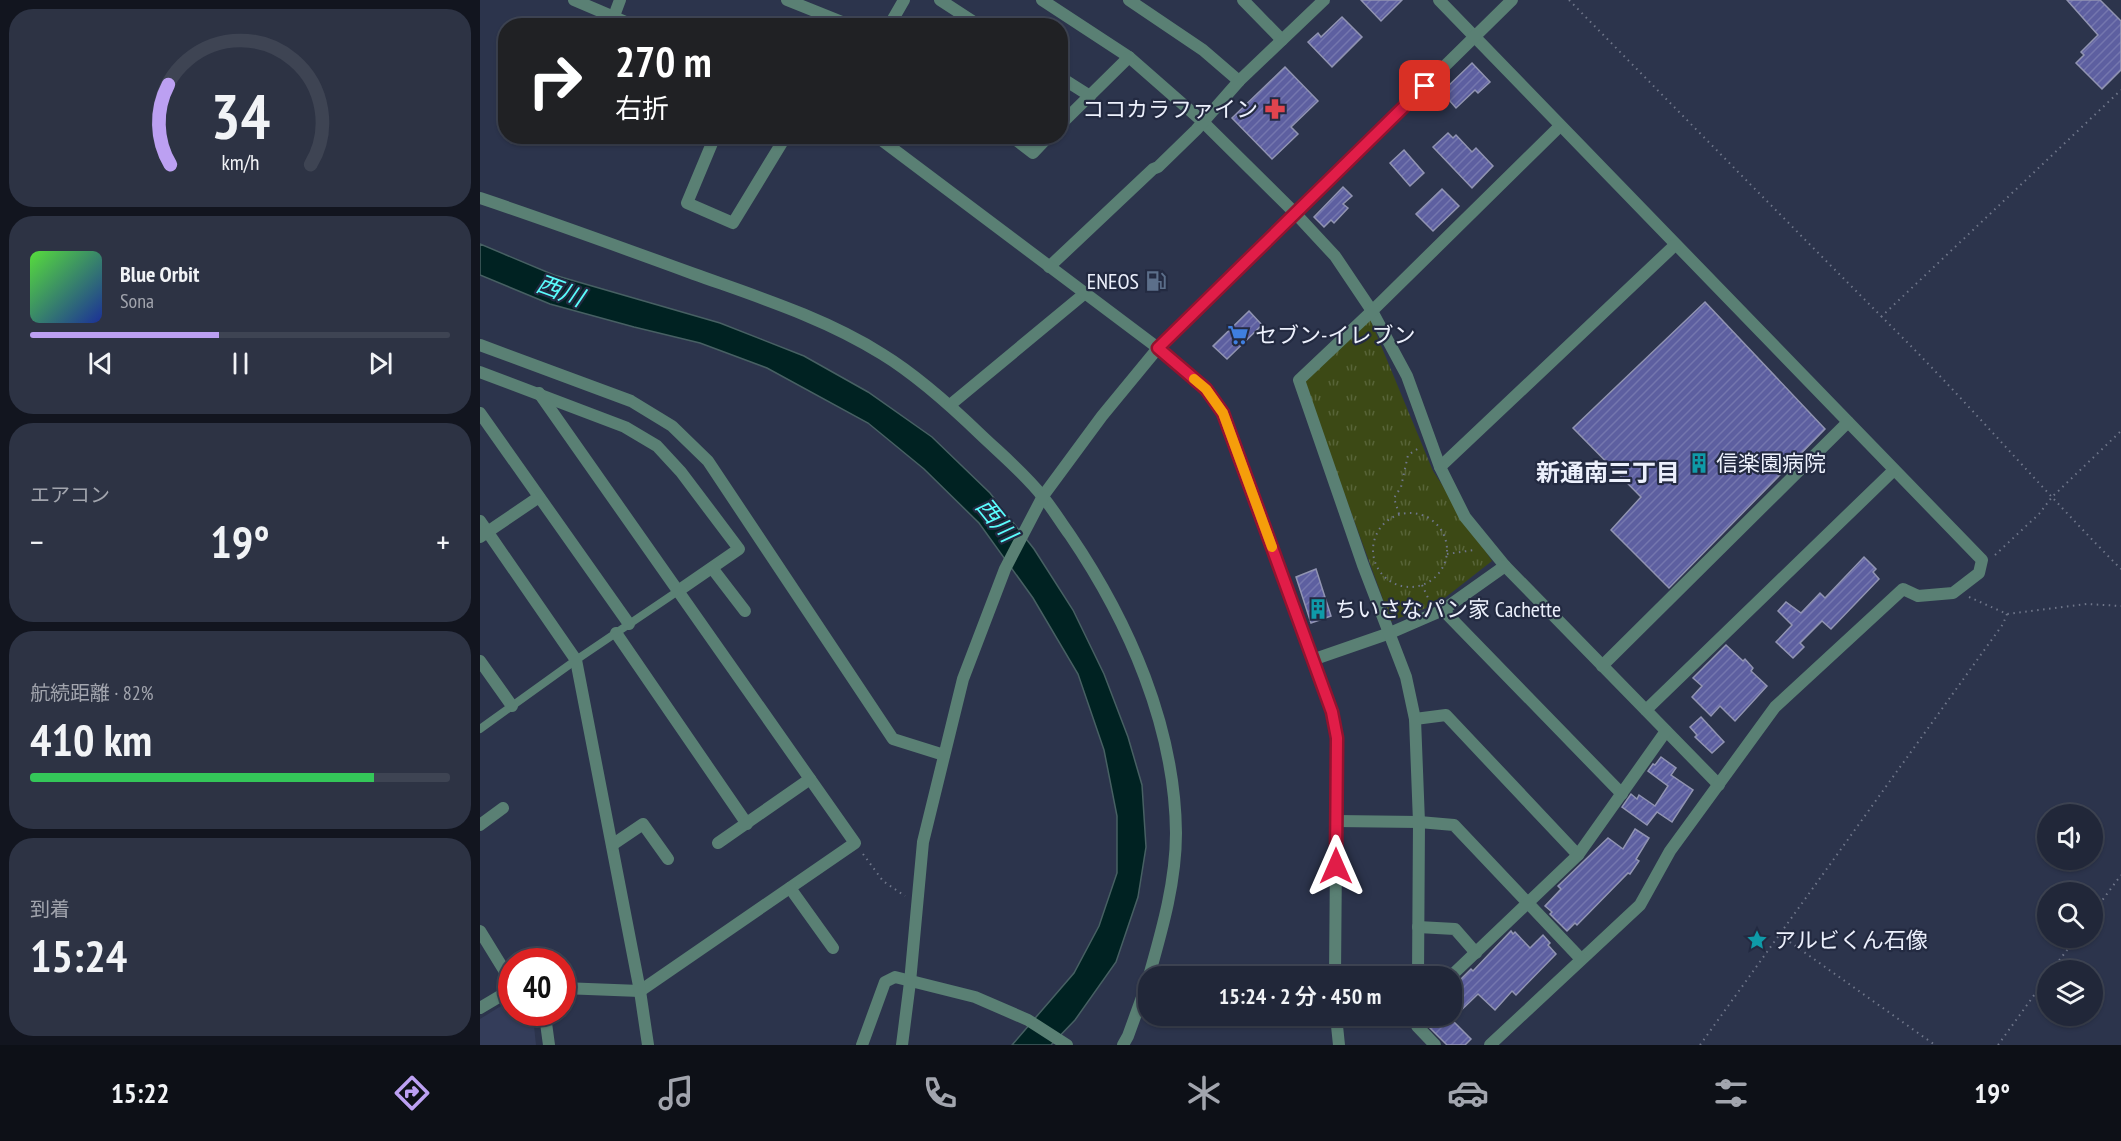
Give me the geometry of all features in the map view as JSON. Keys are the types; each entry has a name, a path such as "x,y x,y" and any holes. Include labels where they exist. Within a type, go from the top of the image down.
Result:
{"street":[{"path":"574,0 618,18"},
{"path":"614,16 620,0"},
{"path":"787,0 832,18"},
{"path":"894,18 904,0"},
{"path":"940,0 968,18"},
{"path":"1042,0 1129,57 1202,121 1335,256 1372,311 1407,376 1440,467 1465,517 1505,566 1719,785"},
{"path":"1129,0 1203,50 1239,81"},
{"path":"1243,0 1282,40"},
{"path":"1049,267 1158,166 1239,81 1323,0"},
{"path":"1439,0 1982,560 1979,573 1953,592 1918,596 1903,589 1775,707 1670,851 1640,905 1490,1045"},
{"path":"902,1045 923,843 963,679 1005,569 1043,496 1102,416 1158,348 1512,0"},
{"path":"1068,117 1129,57"},
{"path":"1068,82 1090,96"},
{"path":"1418,966 1419,822 1414,719 1406,677 1363,565 1299,380 1560,126"},
{"path":"712,144 687,203 733,223 781,144"},
{"path":"887,144 1158,348 1206,389 1223,413 1332,712 1337,738 1335,966"},
{"path":"1021,144 1033,153 1041,144"},
{"path":"480,198 569,228 837,329 883,354 950,405 1043,496 1092,568 1122,625 1158,718 1172,776 1176,835 1172,884 1152,966"},
{"path":"1440,467 1675,245"},
{"path":"950,405 1084,294"},
{"path":"480,345 631,400 672,426 708,461 893,739 944,755"},
{"path":"480,372 625,428 657,447 681,472 739,549 678,591"},
{"path":"539,393 855,843 640,991 576,989"},
{"path":"480,413 629,624"},
{"path":"1602,666 1848,422"},
{"path":"1646,710 1894,470"},
{"path":"484,535 539,497"},
{"path":"480,521 484,535 576,660 640,991 648,1045"},
{"path":"1312,660 1390,633 1438,608 1505,566"},
{"path":"712,568 745,611"},
{"path":"1438,608 1622,794"},
{"path":"616,633 747,824"},
{"path":"480,661 512,706"},
{"path":"1414,719 1446,715 1578,855"},
{"path":"1462,966 1578,855 1666,731"},
{"path":"718,843 810,779"},
{"path":"480,825 503,808"},
{"path":"1336,821 1419,822 1454,825 1581,959"},
{"path":"612,845 643,824 668,859"},
{"path":"790,888 833,948"},
{"path":"1418,927 1455,929 1476,953"},
{"path":"480,931 498,961"},
{"path":"862,1045 885,982 894,977 975,997 1028,1020 1066,1044"},
{"path":"480,1008 498,997"},
{"path":"1123,1045 1138,1008"},
{"path":"546,1026 549,1045"},
{"path":"1337,1026 1339,1045"},
{"path":"1417,1026 1435,1045"}],"lane":[{"path":"480,729 678,591"}],"path":[{"path":"1569,0 1881,317 2066,514 2121,569"},
{"path":"1881,317 2121,90"},
{"path":"1982,560 1995,555 2121,431"},
{"path":"1399,514 1394,498 1401,487 1408,455 1422,445"},
{"path":"1415,513 1431,519 1442,530 1447,554 1436,577 1422,585 1405,587 1397,585 1383,575 1374,561 1373,546 1377,532 1386,521 1399,514 1415,513"},
{"path":"1447,554 1474,550"},
{"path":"1422,585 1438,608"},
{"path":"1953,592 1976,599 2007,614 2087,604 2121,606"},
{"path":"1700,1045 2007,614"},
{"path":"855,843 883,881 918,904"},
{"path":"2103,899 2121,875"},
{"path":"1780,934 1935,1045"},
{"path":"1998,1045 2037,991"}],"shaded area":[{"path":"498,1008 498,1026 534,1026 536,1045 480,1045 480,1019"}],"green space":[{"path":"1370,319 1433,471 1492,561 1437,604 1391,621 1303,381"}],"water":[{"name":"西川","path":"480,244 554,275 720,323 804,356 868,392 932,437 990,493 1034,549 1073,610 1104,674 1128,737 1142,785 1146,847 1138,897 1116,962 1075,1020 1051,1045 1012,1045 1074,973 1099,926 1117,873 1117,816 1104,750 1078,674 1033,598 979,523 924,469 868,423 767,368 700,343 550,304 480,275"}],"building":[{"path":"1361,0 1402,0 1381,21"},
{"path":"2067,0 2100,0 2121,21 2121,70 2102,89 2076,63 2084,55 2081,52 2098,35"},
{"path":"1342,17 1362,37 1332,67 1308,42 1318,33 1321,37"},
{"path":"1472,63 1490,82 1478,93 1475,90 1456,108 1442,92"},
{"name":"ココカラファイン","path":"1285,67 1318,101 1291,127 1298,134 1272,159 1232,118"},
{"path":"1448,133 1453,138 1456,135 1472,152 1476,148 1493,166 1472,188 1433,147"},
{"path":"1404,150 1424,173 1410,186 1390,163"},
{"path":"1343,187 1352,196 1343,204 1348,208 1334,223 1331,220 1324,227 1314,217"},
{"path":"1442,189 1459,206 1433,231 1416,214"},
{"name":"信楽園病院","path":"1705,302 1825,429 1669,588 1611,530 1641,497 1573,428"},
{"name":"セブン-イレブン","path":"1249,311 1262,325 1227,359 1213,346"},
{"path":"1864,557 1876,569 1873,572 1879,579 1831,629 1822,621 1800,643 1804,647 1793,658 1776,642 1792,625 1778,611 1786,602 1801,613 1820,593 1825,598"},
{"path":"1316,569 1331,616 1311,623 1296,577"},
{"path":"1726,645 1743,661 1745,659 1753,668 1751,671 1767,686 1735,721 1720,706 1711,716 1692,697 1702,686 1693,678"},
{"path":"1701,717 1724,742 1712,753 1695,737 1697,735 1690,727"},
{"path":"1661,757 1676,768 1671,775 1693,790 1672,822 1657,812 1647,825 1622,807 1631,794 1637,799 1639,795 1655,806 1668,786 1648,771"},
{"path":"1635,829 1649,838 1636,859 1639,861 1630,874 1628,873 1577,925 1575,923 1567,931 1545,906 1561,889 1558,886 1608,838 1623,849"},
{"path":"1511,931 1513,934 1515,932 1530,948 1543,935 1556,954 1516,995 1512,991 1495,1010 1478,994 1462,1009 1462,978 1471,969 1473,971"},
{"path":"1428,1026 1458,1026 1471,1039 1465,1045 1447,1045"}],"slow traffic":[{"path":"1194,379 1206,389 1223,413 1272,547"}],"place":[{"name":"ココカラファイン","path":"1275,109"},
{"name":"ENEOS","path":"1156,281"},
{"name":"セブン-イレブン","path":"1238,335"},
{"name":"信楽園病院","path":"1699,463"},
{"name":"ちいさなパン家 Cachette","path":"1318,609"},
{"name":"アルビくん石像","path":"1757,940"}],"district":[{"name":"新通南三丁目","path":"1608,473"}],"route":[{"path":"1336,866 1337,738 1332,712 1223,413 1206,389 1158,348 1425,86"}]}
